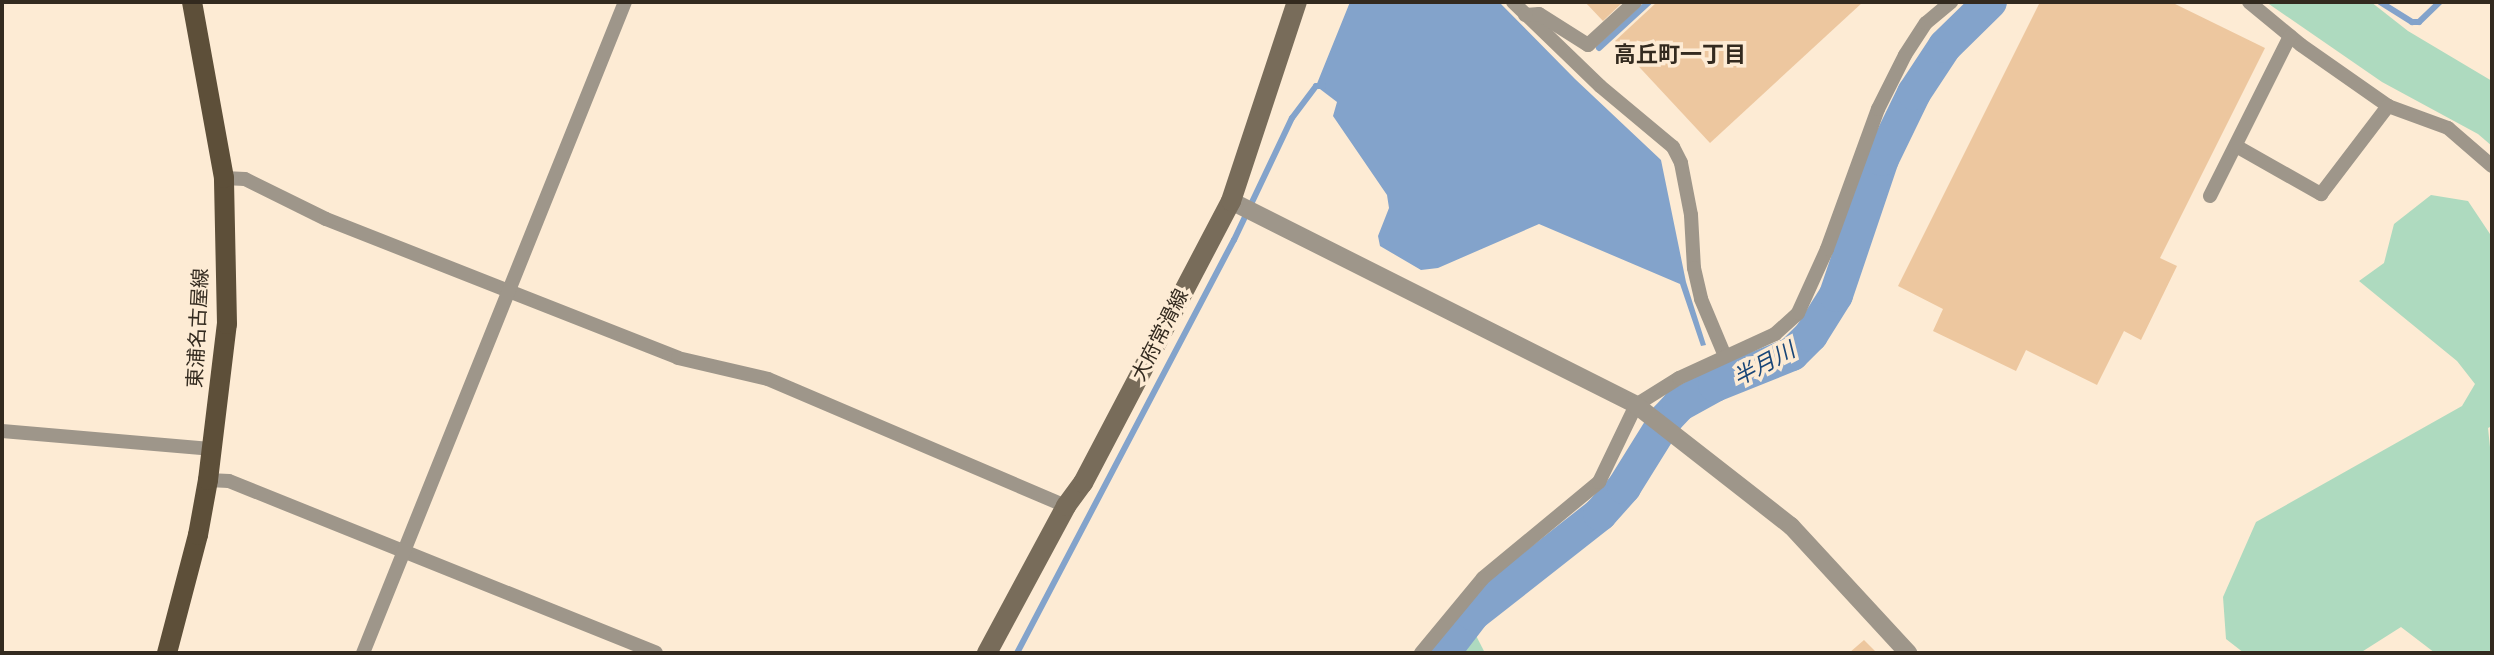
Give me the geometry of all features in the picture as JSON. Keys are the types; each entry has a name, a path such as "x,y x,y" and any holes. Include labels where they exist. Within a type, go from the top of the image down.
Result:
{"main road":[{"name":"東浦名古屋線","path":"167,653 208,480 227,324 224,178 192,2"},
{"name":"大府常滑線","path":"987,653 1066,506 1083,483 1231,201 1297,2"}],"street":[{"path":"363,653 625,2"},
{"path":"1513,2 1600,86 1673,147 1681,163 1691,215 1694,268 1701,299 1725,356"},
{"path":"1525,15 1539,14 1588,45 1635,2"},
{"path":"1421,653 1483,578 1599,482 1642,411 1725,356 1775,334 1798,313 1827,249 1878,109 1905,55 1926,23 1951,2"},
{"path":"2249,2 2290,36 2388,106 2448,128 2492,166"},
{"path":"2210,196 2290,36"},
{"path":"2236,146 2321,194 2388,106"},
{"path":"224,178 245,179 326,219 678,358 768,379 1066,506"},
{"path":"1231,201 1642,411 1791,526 1908,653"},
{"path":"2,431 213,449"},
{"path":"208,480 229,481 656,653"}],"green space":[{"path":"2266,2 2371,2 2408,31 2492,81 2492,146 2478,134 2382,82"},
{"path":"2431,195 2468,201 2492,237 2492,426 2488,428 2492,466 2492,653 2435,653 2401,627 2360,653 2244,653 2226,639 2223,597 2256,522 2462,406 2475,384 2457,361 2359,281 2384,263 2394,224"},
{"path":"1470,624 1485,653 1449,653"}],"water":[{"path":"1350,2 1499,2 1661,160 1686,282 1706,345 1701,346 1680,284 1539,224 1438,268 1421,270 1380,246 1378,236 1389,208 1387,195 1333,116 1337,102 1316,86"}],"building":[{"path":"1585,2 1623,2 1603,21"},
{"path":"1657,2 1863,2 1710,143 1615,41"},
{"path":"2040,2 2171,2 2265,48 2160,258 2177,266 2141,340 2124,331 2097,385 2026,350 2016,371 1933,331 1943,309 1898,286"},
{"path":"1864,640 1877,653 1849,653"}],"waterway":[{"path":"1599,48 1649,2"},
{"name":"半月川","path":"1443,653 1473,614 1600,514 1624,487 1667,418 1679,405 1715,385 1792,354 1811,335 1836,295 1882,159 1914,93 1945,46 1990,2"},
{"path":"2380,2 2412,22 2419,22 2440,2"},
{"path":"1017,653 1234,240 1292,118 1316,86 1323,86"}],"district":[{"name":"高丘町一丁目","path":"1680,55"}]}
